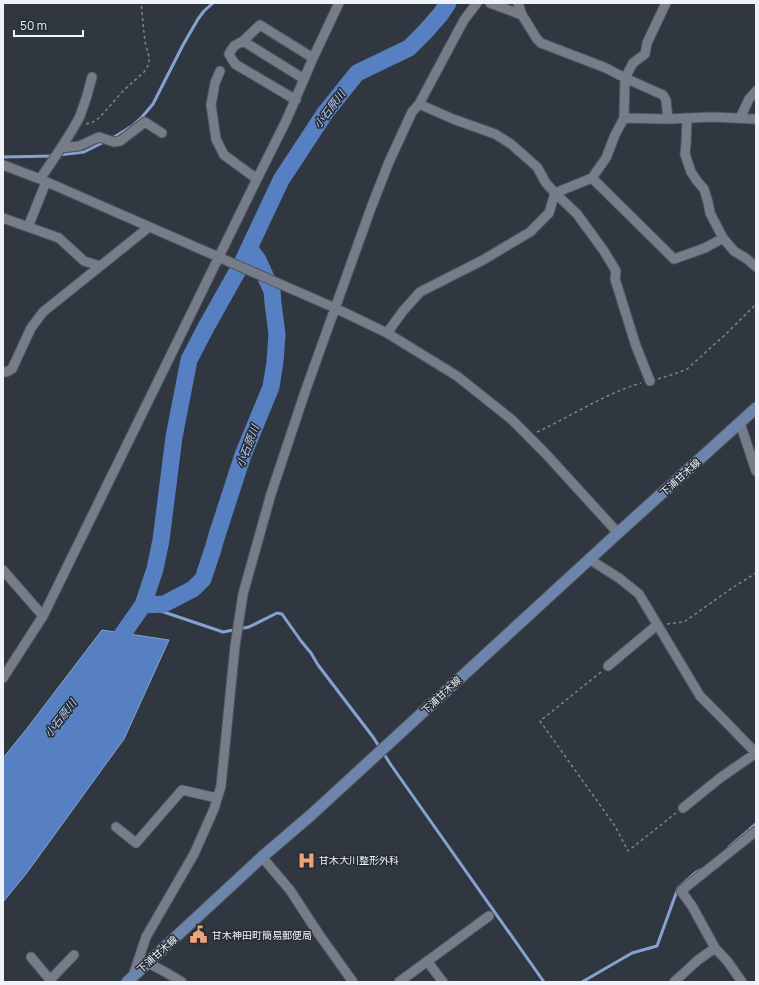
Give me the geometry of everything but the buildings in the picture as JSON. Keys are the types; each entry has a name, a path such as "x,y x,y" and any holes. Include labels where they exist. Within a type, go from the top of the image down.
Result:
{"main road":[{"name":"下浦甘木線","path":"130,979 756,408"}],"street":[{"path":"3,678 43,616 219,257 256,178 286,121 339,3"},
{"path":"130,979 146,937 194,854 218,798 221,786 235,646 243,594 271,494 333,307 389,162 412,112 420,104 464,20 477,3"},
{"path":"490,3 522,15"},
{"path":"518,3 522,15 541,43 606,68 663,95 666,100 668,119"},
{"path":"555,193 592,178 606,158 615,135 624,118 625,78 633,63 645,54 647,43 666,3"},
{"path":"296,100 235,64 228,54 234,46 260,25 313,58"},
{"path":"242,40 304,79"},
{"path":"220,71 215,83 211,105 216,139 224,155 256,178"},
{"path":"28,227 43,180 51,162 80,115 92,77"},
{"path":"740,118 749,99 756,91"},
{"path":"420,104 453,120 495,134 511,144 537,167 546,183 577,214 604,251 616,271 615,279 636,346 650,381"},
{"path":"624,118 668,119 712,117 756,119"},
{"path":"687,118 685,154 691,172 696,181 704,189 710,213 723,238 734,251 756,267"},
{"path":"61,148 79,146 99,137 114,142 120,141 145,122 162,133"},
{"path":"3,166 43,180 333,307 387,333 458,376 511,418 618,533"},
{"path":"592,178 674,259 705,248 723,238"},
{"path":"387,333 403,311 420,292 483,260 530,232 549,213 555,193"},
{"path":"3,218 59,238 84,261 100,266"},
{"path":"3,372 12,369 31,328 44,312 149,227"},
{"path":"740,423 756,471"},
{"path":"590,559 619,578 639,594 700,696 756,753 720,778 683,808"},
{"path":"3,570 43,616"},
{"path":"608,666 657,625"},
{"path":"116,827 136,843 182,790 218,798"},
{"path":"742,982 728,962 715,948 692,906 681,890 756,831"},
{"path":"262,858 290,890 353,982"},
{"path":"398,982 489,916"},
{"path":"674,982 698,960 715,948"},
{"path":"31,957 51,981 74,955"},
{"path":"427,961 443,982"},
{"path":"148,963 167,972 182,982"}],"path":[{"path":"74,126 93,122 99,118 124,90 144,72 149,64 141,3"},
{"path":"657,625 684,622 756,573"},
{"path":"608,666 540,721 615,826 628,851 683,808"}],"water":[{"path":"102,630 169,640 124,739 26,874 3,902 3,758"}],"waterway":[{"path":"111,139 132,126 153,104 198,19 213,3"},
{"name":"小石原川","path":"110,652 143,605 155,569 161,540 174,437 189,360 242,263 281,180 325,113 357,73 409,48 440,15 448,3"},
{"path":"59,155 84,152 106,141"},
{"path":"3,157 53,156"},
{"name":"小石原川","path":"143,605 164,604 193,589 203,579 243,455 271,387 277,334 272,291 258,260 250,249"},
{"path":"143,605 223,632 249,627 277,613 282,614 311,653 318,665 373,737 391,765 544,982"},
{"path":"729,847 748,831 750,831 750,829 756,824"},
{"path":"582,982 632,953 657,946 678,888 695,873 702,869"}],"place":[{"name":"甘木大川整形外科","path":"306,860"},
{"name":"甘木神田町簡易郵便局","path":"199,935"}]}
